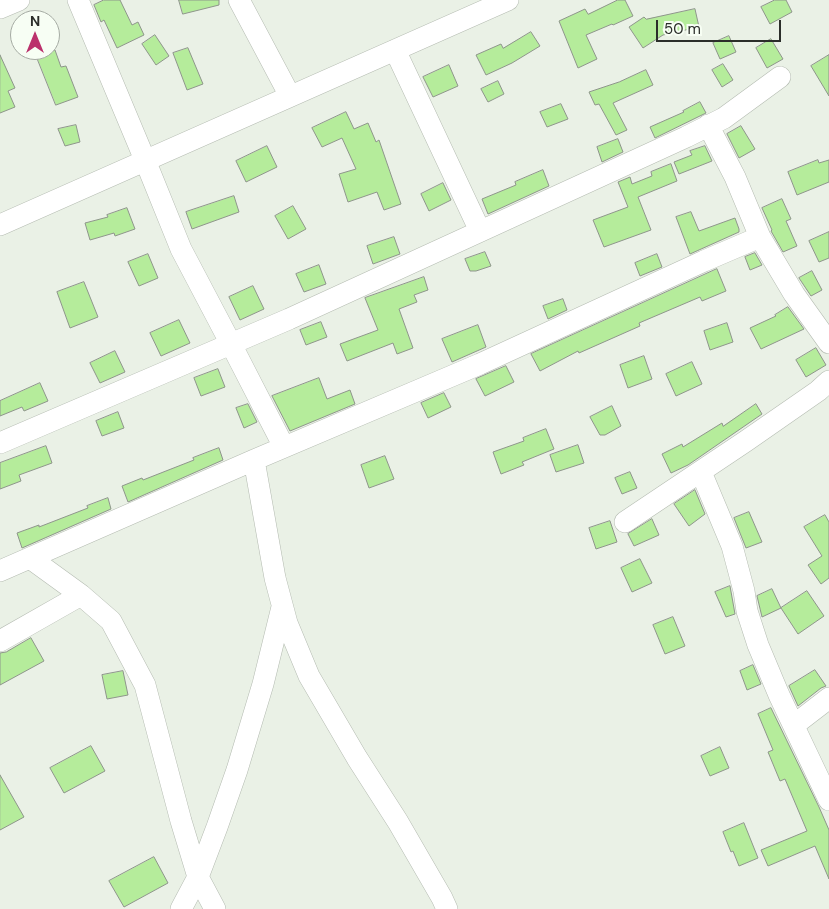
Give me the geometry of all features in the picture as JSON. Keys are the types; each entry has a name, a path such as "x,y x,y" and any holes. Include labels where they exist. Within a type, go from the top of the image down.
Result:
{"street":[{"path":"0,8 19,0"},
{"path":"78,0 181,249 284,447"},
{"path":"239,0 290,96"},
{"path":"0,225 508,0"},
{"path":"395,50 480,231"},
{"path":"0,443 289,319 650,154 724,118 780,76"},
{"path":"708,126 735,177 760,237 794,294 829,343"},
{"path":"0,571 480,364 760,237"},
{"path":"625,522 746,442 818,391 829,381"},
{"path":"254,460 282,606 309,676 356,758 398,822 447,909"},
{"path":"701,472 732,546 744,591 747,611 758,645 779,695 829,800"},
{"path":"30,558 81,595 111,621 145,685 198,877 215,909"},
{"path":"0,641 81,595"},
{"path":"181,909 198,877 240,761 263,684 282,606"},
{"path":"794,726 829,698"}],"building":[{"path":"104,0 120,0 132,25 138,22 144,35 117,48 104,20 101,22 94,5"},
{"path":"179,0 219,0 219,5 183,14"},
{"path":"618,0 625,0 633,16 586,35 597,59 578,68 559,21 585,9 588,14"},
{"path":"775,0 786,0 792,12 770,24 761,7"},
{"path":"695,9 699,27 663,35 643,48 629,27 644,17 646,19"},
{"path":"531,32 540,46 512,63 486,75 476,55 501,44 503,48"},
{"path":"155,35 169,56 156,65 142,44"},
{"path":"729,36 736,52 720,59 713,43"},
{"path":"771,39 783,59 767,68 756,48"},
{"path":"188,48 203,84 187,90 173,53"},
{"path":"0,55 15,88 8,91 15,107 0,113"},
{"path":"829,55 829,96 811,66"},
{"path":"38,60 59,60 61,67 66,66 78,97 56,105"},
{"path":"723,64 733,80 722,87 712,70"},
{"path":"449,65 458,86 433,97 423,77"},
{"path":"646,70 653,85 613,103 627,130 616,135 599,104 595,105 589,92"},
{"path":"498,81 504,94 488,102 481,89"},
{"path":"700,102 706,113 655,138 650,127 684,112"},
{"path":"561,104 568,119 547,127 540,112"},
{"path":"346,112 354,129 368,123 376,142 379,140 401,204 384,210 377,192 348,202 339,174 356,169 342,138 322,147 312,128"},
{"path":"76,125 80,142 65,146 58,129"},
{"path":"741,126 755,149 739,158 727,134"},
{"path":"618,139 623,152 602,162 597,147"},
{"path":"267,146 277,167 246,182 236,161"},
{"path":"705,146 712,161 679,174 674,162 692,155 690,151"},
{"path":"818,160 819,163 829,160 829,182 797,195 788,172"},
{"path":"671,164 677,181 638,197 651,230 604,247 593,220 628,207 618,182 630,177 632,184 652,176 651,172"},
{"path":"543,170 549,186 488,214 482,199 516,185 515,182"},
{"path":"443,183 451,200 429,211 421,194"},
{"path":"234,196 239,212 192,229 186,212"},
{"path":"782,199 791,219 786,221 797,246 783,252 771,231 762,208"},
{"path":"293,206 306,229 288,239 275,216"},
{"path":"127,208 135,229 115,236 114,233 90,240 85,223 108,217 107,215"},
{"path":"691,212 699,231 735,218 739,232 690,254 676,217"},
{"path":"829,232 829,258 819,262 809,241"},
{"path":"394,237 400,254 373,264 367,246"},
{"path":"485,252 491,266 470,271 465,259"},
{"path":"755,253 762,265 750,270 745,257"},
{"path":"148,254 158,278 139,286 128,262"},
{"path":"657,254 662,267 640,276 635,263"},
{"path":"319,265 326,284 304,292 296,274"},
{"path":"717,269 726,291 702,301 700,297 639,323 640,326 579,353 578,351 540,371 531,354"},
{"path":"812,271 822,290 811,296 799,278"},
{"path":"424,277 428,290 414,295 417,302 399,309 413,348 397,354 393,343 347,361 340,344 378,330 365,298"},
{"path":"84,282 98,317 70,328 57,292"},
{"path":"253,286 264,309 240,320 229,297"},
{"path":"563,299 567,310 548,319 543,306"},
{"path":"788,307 804,329 761,349 750,328 776,316"},
{"path":"179,320 190,343 161,356 150,333"},
{"path":"321,322 327,337 306,345 300,330"},
{"path":"727,323 733,342 710,350 704,331"},
{"path":"478,325 486,347 452,362 442,339"},
{"path":"816,348 826,365 806,377 796,360"},
{"path":"115,351 125,372 100,383 90,363"},
{"path":"644,356 652,379 628,388 620,365"},
{"path":"692,362 702,384 676,396 666,374"},
{"path":"506,366 514,382 485,396 476,379"},
{"path":"218,369 225,387 201,396 194,378"},
{"path":"319,378 327,399 350,390 355,404 290,431 272,396"},
{"path":"40,383 48,401 24,411 22,407 0,416 0,401"},
{"path":"444,393 451,407 428,418 421,403"},
{"path":"248,404 257,422 244,428 236,408"},
{"path":"756,404 762,414 688,465 671,473 662,454 682,444 683,447 722,423 723,426"},
{"path":"612,406 621,426 605,435 600,435 590,417"},
{"path":"118,412 124,428 102,436 96,421"},
{"path":"546,429 554,449 522,462 524,465 501,474 493,452 524,441 523,438"},
{"path":"578,445 584,463 556,472 550,455"},
{"path":"46,446 52,463 19,475 21,481 0,489 0,463"},
{"path":"219,448 223,460 128,502 122,486 142,478 143,480"},
{"path":"385,456 394,479 369,488 361,465"},
{"path":"630,472 637,488 622,494 615,478"},
{"path":"695,490 705,514 689,526 674,504"},
{"path":"108,498 111,509 22,548 17,533 39,525 39,527"},
{"path":"749,512 762,542 746,548 734,518"},
{"path":"825,515 829,522 829,578 821,584 808,565 822,556 804,527"},
{"path":"652,519 659,535 634,546 628,534"},
{"path":"610,521 617,542 596,549 589,528"},
{"path":"640,559 652,583 632,592 621,568"},
{"path":"730,586 735,614 726,617 715,592"},
{"path":"772,589 781,608 762,617 757,596"},
{"path":"807,591 824,616 798,634 781,608"},
{"path":"673,617 685,646 665,654 653,625"},
{"path":"31,638 44,661 0,685 0,653 6,652"},
{"path":"753,665 761,684 747,690 740,671"},
{"path":"815,670 826,686 798,706 789,686"},
{"path":"123,671 128,695 107,699 102,675"},
{"path":"771,708 829,830 829,879 815,846 768,866 761,850 807,831 785,779 780,781 768,752 773,750 758,714"},
{"path":"91,746 105,771 64,793 50,768"},
{"path":"720,747 729,768 710,776 701,756"},
{"path":"0,775 24,817 0,830"},
{"path":"744,823 758,858 739,866 723,832"},
{"path":"154,857 168,883 124,907 109,881"}]}
